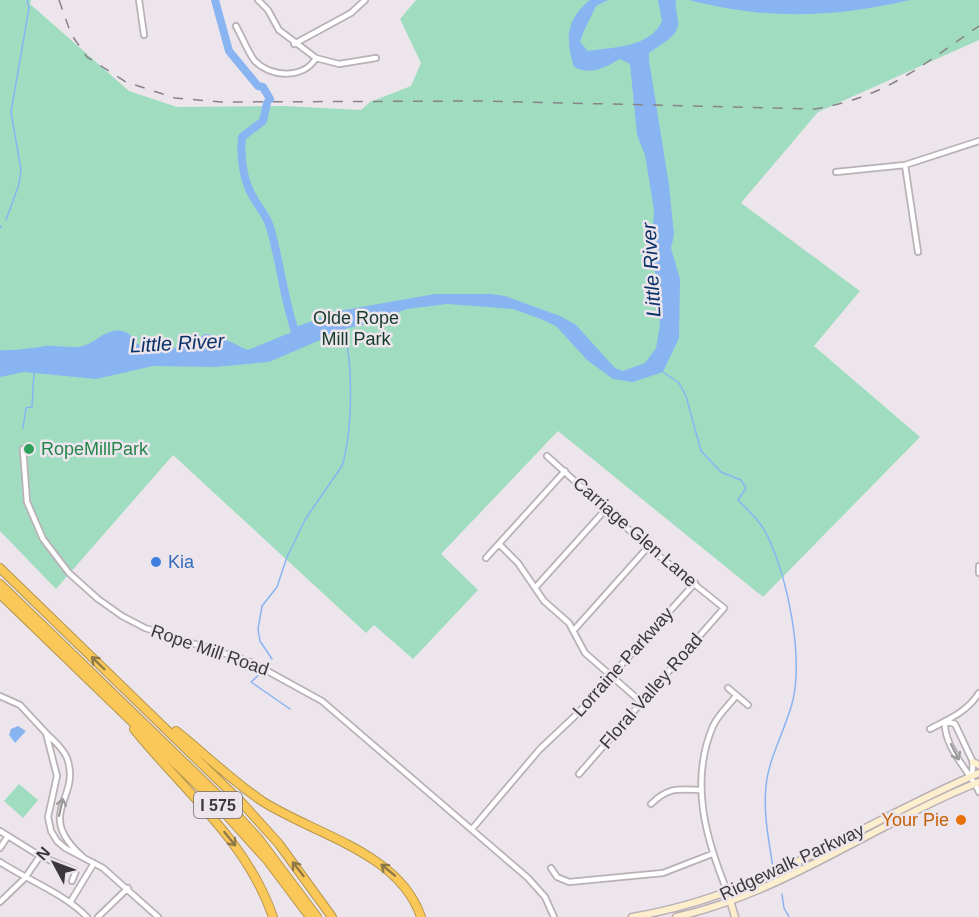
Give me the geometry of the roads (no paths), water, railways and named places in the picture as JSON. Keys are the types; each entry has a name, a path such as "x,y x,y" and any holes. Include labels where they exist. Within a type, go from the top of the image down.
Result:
{"highway":[{"name":"I 575","path":"0,568 250,812 305,878 332,917"},
{"path":"0,584 235,813 277,862 317,917"},
{"name":"I 575","path":"0,594 235,823 268,861 310,917"},
{"path":"114,704 240,851 258,880 273,917"},
{"path":"141,704 260,800 387,868 409,892 421,917"}],"main road":[{"name":"Ridgewalk Parkway","path":"632,917 676,909 728,894 791,867 979,773"},
{"name":"Ridgewalk Parkway","path":"676,917 730,901 788,877 977,782"},
{"path":"728,894 735,917"}],"street":[{"path":"139,0 144,35"},
{"path":"258,0 268,10 279,30 294,44 316,58 339,64 376,58"},
{"path":"294,44 351,13 365,0"},
{"path":"236,26 252,57 270,70 304,71 316,58"},
{"path":"836,172 905,165 979,141"},
{"path":"905,165 918,252"},
{"name":"Rope Mill Road","path":"23,449 27,502 43,539 69,573 98,599 122,616 145,628 251,662 302,688 339,714 535,884 554,917"},
{"name":"Carriage Glen Lane","path":"548,456 648,547 724,608"},
{"path":"486,558 565,471"},
{"path":"535,588 606,509"},
{"path":"499,544 519,563 535,588 574,630 578,644 585,653 640,702"},
{"path":"574,630 648,547"},
{"path":"979,566 979,573"},
{"name":"Lorraine Parkway","path":"472,829 549,740 577,714 695,583"},
{"name":"Floral Valley Road","path":"579,774 724,608"},
{"path":"728,688 748,705"},
{"path":"930,729 970,706 979,693"},
{"path":"0,696 20,705 66,756 70,771 59,815 60,826 64,837 83,857"},
{"path":"728,894 712,854 704,824 700,790 704,758 714,724 736,696"},
{"path":"945,721 955,724 976,764 972,776"},
{"path":"945,721 944,731 964,771 977,782 979,792"},
{"path":"46,733 57,776 48,817 51,831 65,848 94,863 123,883 158,917"},
{"path":"651,804 662,793 676,789 700,790"},
{"path":"0,831 40,856 76,871 72,881"},
{"path":"0,848 8,836"},
{"path":"551,868 557,877 569,882 663,873 712,854"},
{"path":"0,902 25,878 40,856"},
{"path":"0,862 25,878 71,901 87,917"},
{"path":"71,901 94,863"},
{"path":"98,917 128,888"}],"water":[{"path":"590,0 608,0 596,6 583,34 580,42 588,51 630,45 649,37 662,21 658,0 676,0 678,26 676,31 668,40 649,53 669,185 674,235 671,248 680,279 679,338 663,372 633,382 613,379 587,360 556,326 541,319 513,309 447,304 407,309 369,324 348,328 269,362 214,367 153,366 96,379 24,372 0,377 0,350 46,346 78,347 106,333 122,331 130,335 139,345 154,350 182,346 205,334 221,338 248,350 292,332 298,326 344,310 435,294 505,296 560,316 576,325 615,368 623,371 645,363 656,348 660,325 652,241 654,210 645,155 637,135 630,64 620,59 593,71 574,67 569,47 570,30 576,15"},
{"path":"689,0 910,0 826,13 772,14"},
{"path":"18,726 26,731 15,743 9,735 11,729"}],"waterway":[{"path":"6,220 19,184 21,170 11,112 29,8 27,0"},
{"path":"215,0 229,51 258,86 263,87 270,99"},
{"path":"267,103 263,121 242,137 241,152 246,182 270,227 289,312 298,340"},
{"path":"272,659 260,641 258,629 262,606 277,587 287,557 306,518 342,466 346,451 350,416 350,379 344,329"},
{"path":"663,372 679,383 686,396 701,451 721,472 741,480 746,488 738,500 766,533 776,556 788,596 795,640 796,682 790,711 770,764 766,786 766,817 773,868"},
{"path":"23,428 26,408 32,407 34,373"},
{"path":"262,672 251,682 290,709"},
{"path":"782,894 784,908 789,917"}],"railway":[{"path":"59,0 71,34 87,57 126,82 175,98 221,102 484,101 815,109 840,104 884,88 903,78 979,26"}],"place":[{"name":"RopeMillPark","path":"29,449"},
{"name":"Kia","path":"156,562"},
{"name":"Your Pie","path":"961,820"}],"water label":[{"name":"Little River","path":"651,270"},
{"name":"Little River","path":"177,343"}],"park label":[{"name":"Olde Rope Mill Park","path":"356,328"}]}
